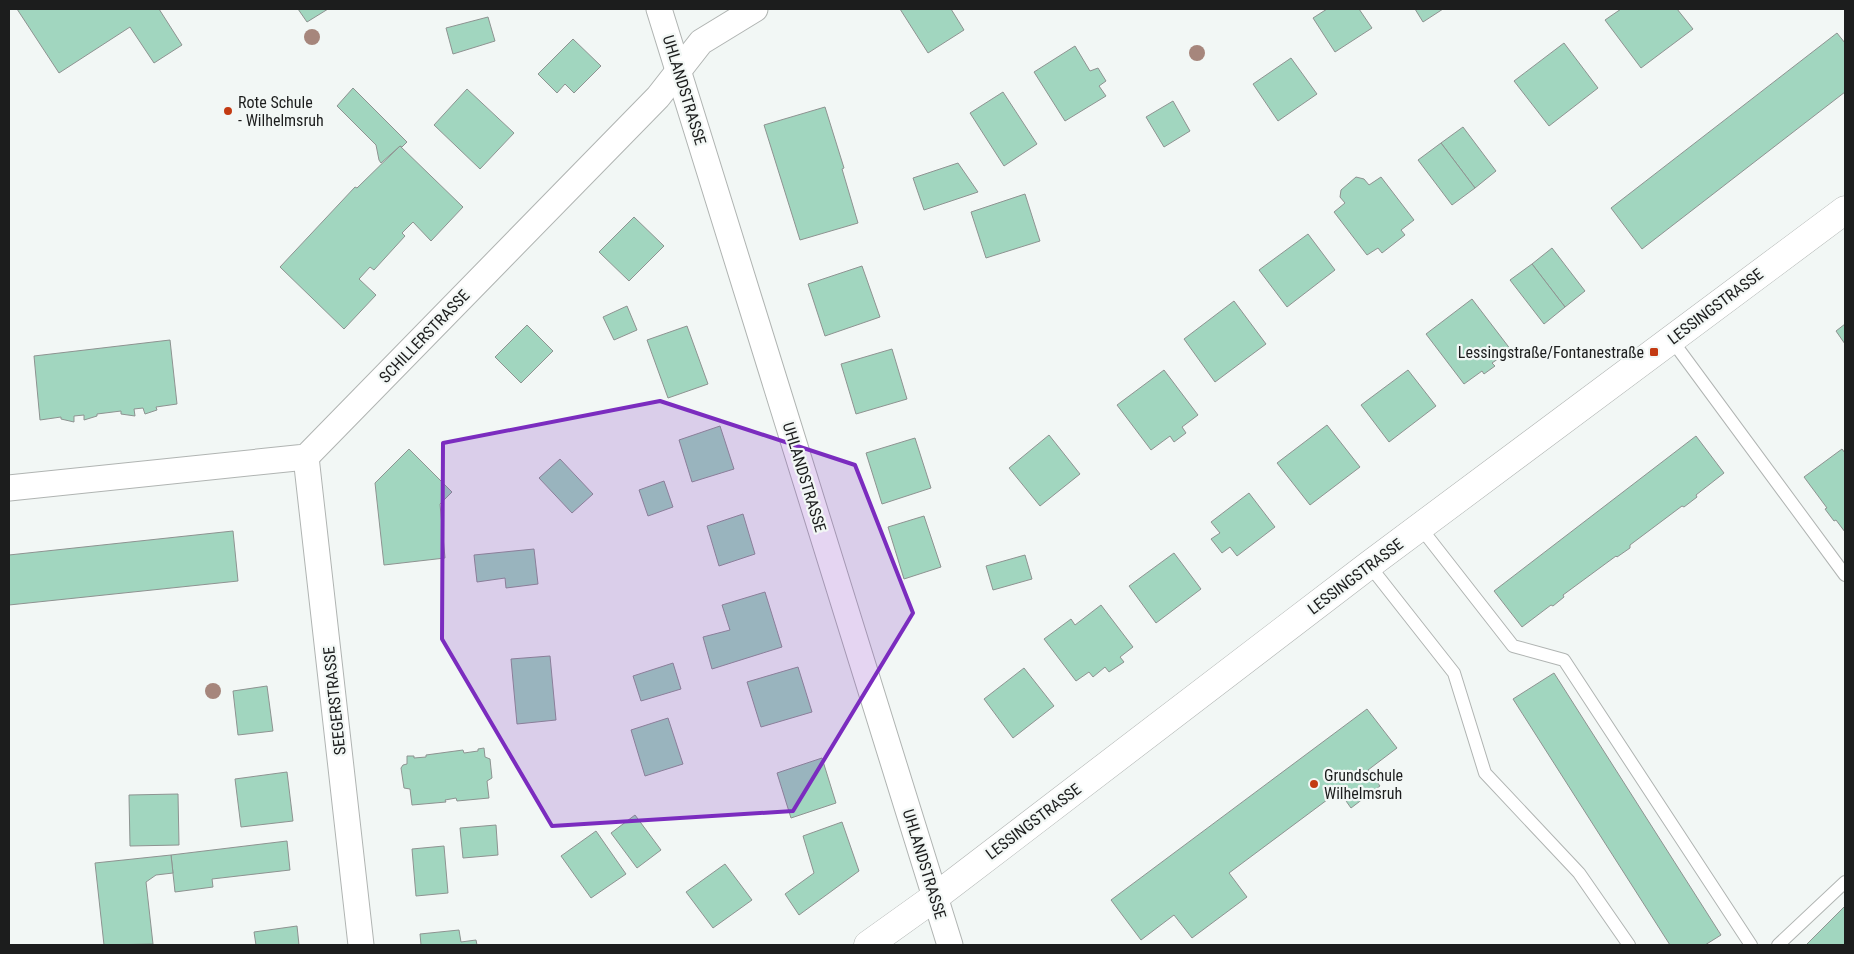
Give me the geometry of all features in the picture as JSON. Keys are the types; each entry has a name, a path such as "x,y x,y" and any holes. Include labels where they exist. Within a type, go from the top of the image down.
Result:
{"street":[{"name":"UHLANDSTRASSE","path":"659,9 950,945"},
{"name":"SCHILLERSTRASSE","path":"306,457 658,97 701,42 754,9"},
{"name":"LESSINGSTRASSE","path":"868,945 935,897 1369,565 1845,210"},
{"path":"9,488 306,457"},
{"name":"SEEGERSTRASSE","path":"306,457 361,945"}],"lane":[{"path":"1671,339 1845,575"},
{"path":"1420,527 1513,646 1564,660 1751,945"},
{"path":"1369,565 1454,673 1485,773 1579,873 1630,945"},
{"path":"1778,945 1845,882"}],"highlighted area":[{"path":"660,401 855,465 913,613 793,811 552,826 442,639 443,443"}],"building":[{"path":"17,9 159,9 182,45 154,63 130,27 59,73"},
{"path":"298,9 328,9 307,22"},
{"path":"900,9 951,9 964,30 928,53"},
{"path":"1327,9 1359,9 1372,28 1335,52 1313,18"},
{"path":"1415,9 1443,9 1423,22"},
{"path":"1621,9 1677,9 1693,29 1641,68 1605,20"},
{"path":"488,17 495,41 453,54 446,28"},
{"path":"1837,33 1845,43 1845,92 1642,249 1611,208"},
{"path":"573,39 601,66 574,93 565,84 557,93 538,74"},
{"path":"1564,43 1598,88 1549,126 1514,81"},
{"path":"1075,46 1090,71 1098,68 1106,81 1099,86 1106,96 1065,121 1034,72"},
{"path":"1291,58 1317,94 1278,121 1253,84"},
{"path":"353,88 407,142 381,163 376,145 337,106"},
{"path":"467,89 514,133 480,169 434,125"},
{"path":"1003,92 1037,144 1004,166 970,113"},
{"path":"1173,101 1190,131 1164,147 1146,117"},
{"path":"825,107 844,168 842,169 858,223 800,240 764,125"},
{"path":"1463,127 1496,171 1475,188 1441,143"},
{"path":"1441,143 1475,188 1452,205 1418,160"},
{"path":"400,146 463,207 431,241 413,222 402,233 405,236 374,270 370,267 359,279 376,295 344,329 280,267 355,187 357,188"},
{"path":"958,163 978,192 924,210 913,178"},
{"path":"1356,177 1364,179 1369,185 1381,177 1414,220 1401,230 1405,235 1382,253 1378,248 1367,255 1334,212 1345,203 1340,197 1341,190"},
{"path":"1025,194 1040,241 986,258 971,212"},
{"path":"634,217 664,246 629,281 599,252"},
{"path":"1308,234 1335,270 1287,307 1259,270"},
{"path":"1552,248 1585,291 1565,307 1532,264"},
{"path":"1532,264 1565,307 1544,324 1510,280"},
{"path":"862,266 880,317 825,336 808,284"},
{"path":"1472,299 1511,350 1492,363 1495,366 1484,374 1482,371 1464,384 1426,334"},
{"path":"1234,301 1266,344 1215,382 1184,339"},
{"path":"627,306 637,330 614,340 603,317"},
{"path":"1845,324 1845,344 1836,331"},
{"path":"527,325 553,351 521,383 495,357"},
{"path":"687,326 708,384 668,398 647,340"},
{"path":"170,340 177,404 156,407 157,410 145,414 143,408 134,409 135,416 121,414 121,411 97,414 97,416 84,420 84,415 74,416 74,422 61,419 61,417 40,420 34,356"},
{"path":"892,349 907,399 856,414 841,364"},
{"path":"1164,370 1198,415 1182,427 1186,433 1174,442 1170,436 1151,450 1117,405"},
{"path":"1408,370 1436,406 1389,442 1361,405"},
{"path":"1327,425 1360,467 1310,505 1277,463"},
{"path":"720,426 734,469 692,482 679,440"},
{"path":"1049,435 1080,474 1040,506 1009,468"},
{"path":"1696,436 1724,473 1684,507 1682,506 1630,545 1630,548 1616,556 1563,595 1564,597 1553,606 1551,605 1522,627 1494,591"},
{"path":"915,438 931,488 882,504 866,453"},
{"path":"409,449 452,492 440,504 445,558 384,565 375,483"},
{"path":"1842,449 1845,453 1845,532 1825,509 1827,508 1804,477"},
{"path":"560,459 593,494 572,513 539,478"},
{"path":"664,481 673,507 648,516 639,490"},
{"path":"1249,493 1275,527 1237,556 1230,547 1222,553 1211,539 1220,533 1211,522"},
{"path":"743,514 755,554 719,566 707,526"},
{"path":"924,516 941,567 904,579 888,527"},
{"path":"233,531 238,581 9,605 9,555"},
{"path":"534,549 538,584 506,588 505,578 477,582 474,555"},
{"path":"1174,553 1201,589 1156,623 1129,586"},
{"path":"1025,555 1032,579 993,590 986,566"},
{"path":"765,592 782,647 712,669 703,637 730,630 722,605"},
{"path":"1101,605 1133,647 1120,657 1124,662 1109,672 1105,667 1093,677 1089,672 1076,681 1044,639 1071,619 1075,625"},
{"path":"550,656 556,720 517,724 511,659"},
{"path":"673,663 681,689 641,701 633,676"},
{"path":"798,667 812,712 761,727 747,682"},
{"path":"1024,668 1054,706 1013,738 984,699"},
{"path":"1554,673 1721,935 1705,945 1670,945 1513,699"},
{"path":"267,686 273,731 238,735 233,691"},
{"path":"1367,709 1397,748 1368,770 1380,786 1351,808 1339,791 1229,873 1247,897 1192,938 1174,915 1141,940 1111,900"},
{"path":"668,718 683,764 645,776 631,730"},
{"path":"484,748 485,757 490,759 492,778 487,781 489,798 457,801 456,798 445,800 446,802 412,805 410,789 404,788 401,768 407,764 407,756 414,756 414,758 426,757 426,755 463,750 464,753 478,751 478,749"},
{"path":"822,758 836,803 791,818 777,773"},
{"path":"287,772 293,821 241,827 235,779"},
{"path":"178,794 179,845 130,846 129,795"},
{"path":"635,815 661,850 637,868 611,833"},
{"path":"842,822 859,871 799,915 785,894 814,873 803,836"},
{"path":"496,825 498,855 463,858 460,828"},
{"path":"596,831 626,874 591,898 561,856"},
{"path":"287,841 290,870 212,879 213,887 175,892 171,855"},
{"path":"444,846 448,893 416,896 412,849"},
{"path":"171,855 173,873 156,875 146,882 153,944 104,945 95,863"},
{"path":"725,864 752,900 713,928 686,892"},
{"path":"1845,906 1845,945 1806,945"},
{"path":"297,926 299,945 256,945 254,932"},
{"path":"459,930 461,942 476,940 477,945 421,945 420,934"}],"place":[{"name":"Rote Schule - Wilhelmsruh","path":"228,111"},
{"name":"Lessingstraße/Fontanestraße","path":"1654,352"},
{"name":"Grundschule Wilhelmsruh","path":"1314,784"}]}
